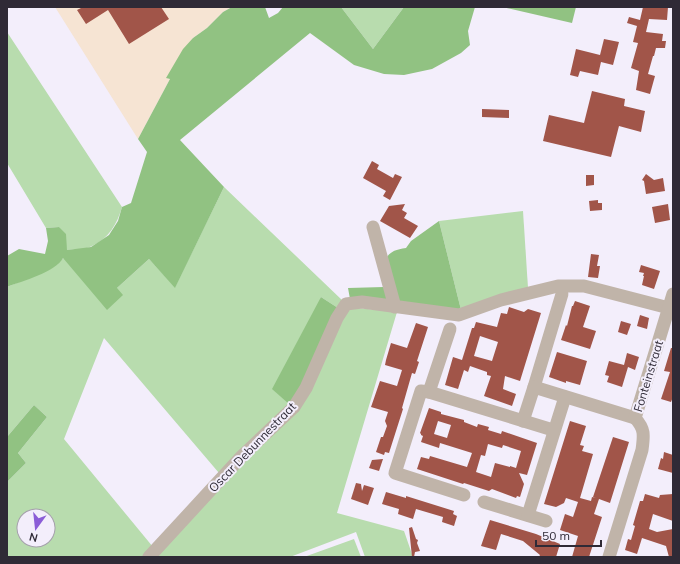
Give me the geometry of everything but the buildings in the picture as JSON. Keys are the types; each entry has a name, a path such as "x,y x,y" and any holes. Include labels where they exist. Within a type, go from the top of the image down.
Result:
{"street":[{"path":"373,226 395,307"},
{"name":"Oscar Debunnestraat","path":"149,557 242,456 294,407 306,388 337,318 346,304 362,302 459,315 501,300 558,286 584,286 672,298"},
{"path":"523,421 562,294"},
{"name":"Fonteinstraat","path":"609,557 642,450 644,433 641,425 635,418 672,298"},
{"path":"429,392 450,329"},
{"path":"534,387 635,418"},
{"path":"464,496 395,473 422,391 553,430"},
{"path":"528,515 553,430 565,397"},
{"path":"484,502 546,521"}],"shaded area":[{"path":"55,7 232,7 223,12 207,28 193,38 167,78 170,79 138,139"}],"green space":[{"path":"232,7 265,7 269,18 278,13 283,7 341,7 373,49 404,7 475,7 468,31 470,45 461,53 432,69 404,75 384,74 354,65 310,33 180,140 224,187 175,288 149,259 117,288 123,295 107,310 63,258 53,268 46,272 7,287 7,256 19,249 45,254 48,241 46,228 59,227 66,234 67,250 91,247 109,235 118,221 122,207 131,203 147,152 138,139 170,79 166,78 183,49 193,38 207,28 223,12"},
{"path":"341,7 404,7 373,49"},
{"path":"502,7 576,7 572,23"},
{"path":"7,32 122,207 115,225 108,235 98,243 89,247 67,250 59,227 46,228 7,163"},
{"path":"224,187 343,301 338,308 321,297 289,404 219,473 104,338 64,439 153,547 143,557 7,557 7,482 26,463 18,453 47,417 34,405 7,437 7,287 50,269 63,258 117,288 149,259 175,287"},
{"path":"523,211 528,288 461,310 439,221"},
{"path":"439,221 461,310 350,299 348,288 384,287 384,266 388,256 392,252 406,248 411,241"},
{"path":"321,297 338,308 298,394 289,404 272,389"},
{"path":"348,307 397,312 337,513 404,531 413,557 365,557 356,532 290,557 153,557 297,408"},
{"path":"34,405 47,417 18,453 26,463 7,482 7,437"},
{"path":"354,539 361,557 304,557"}]}
